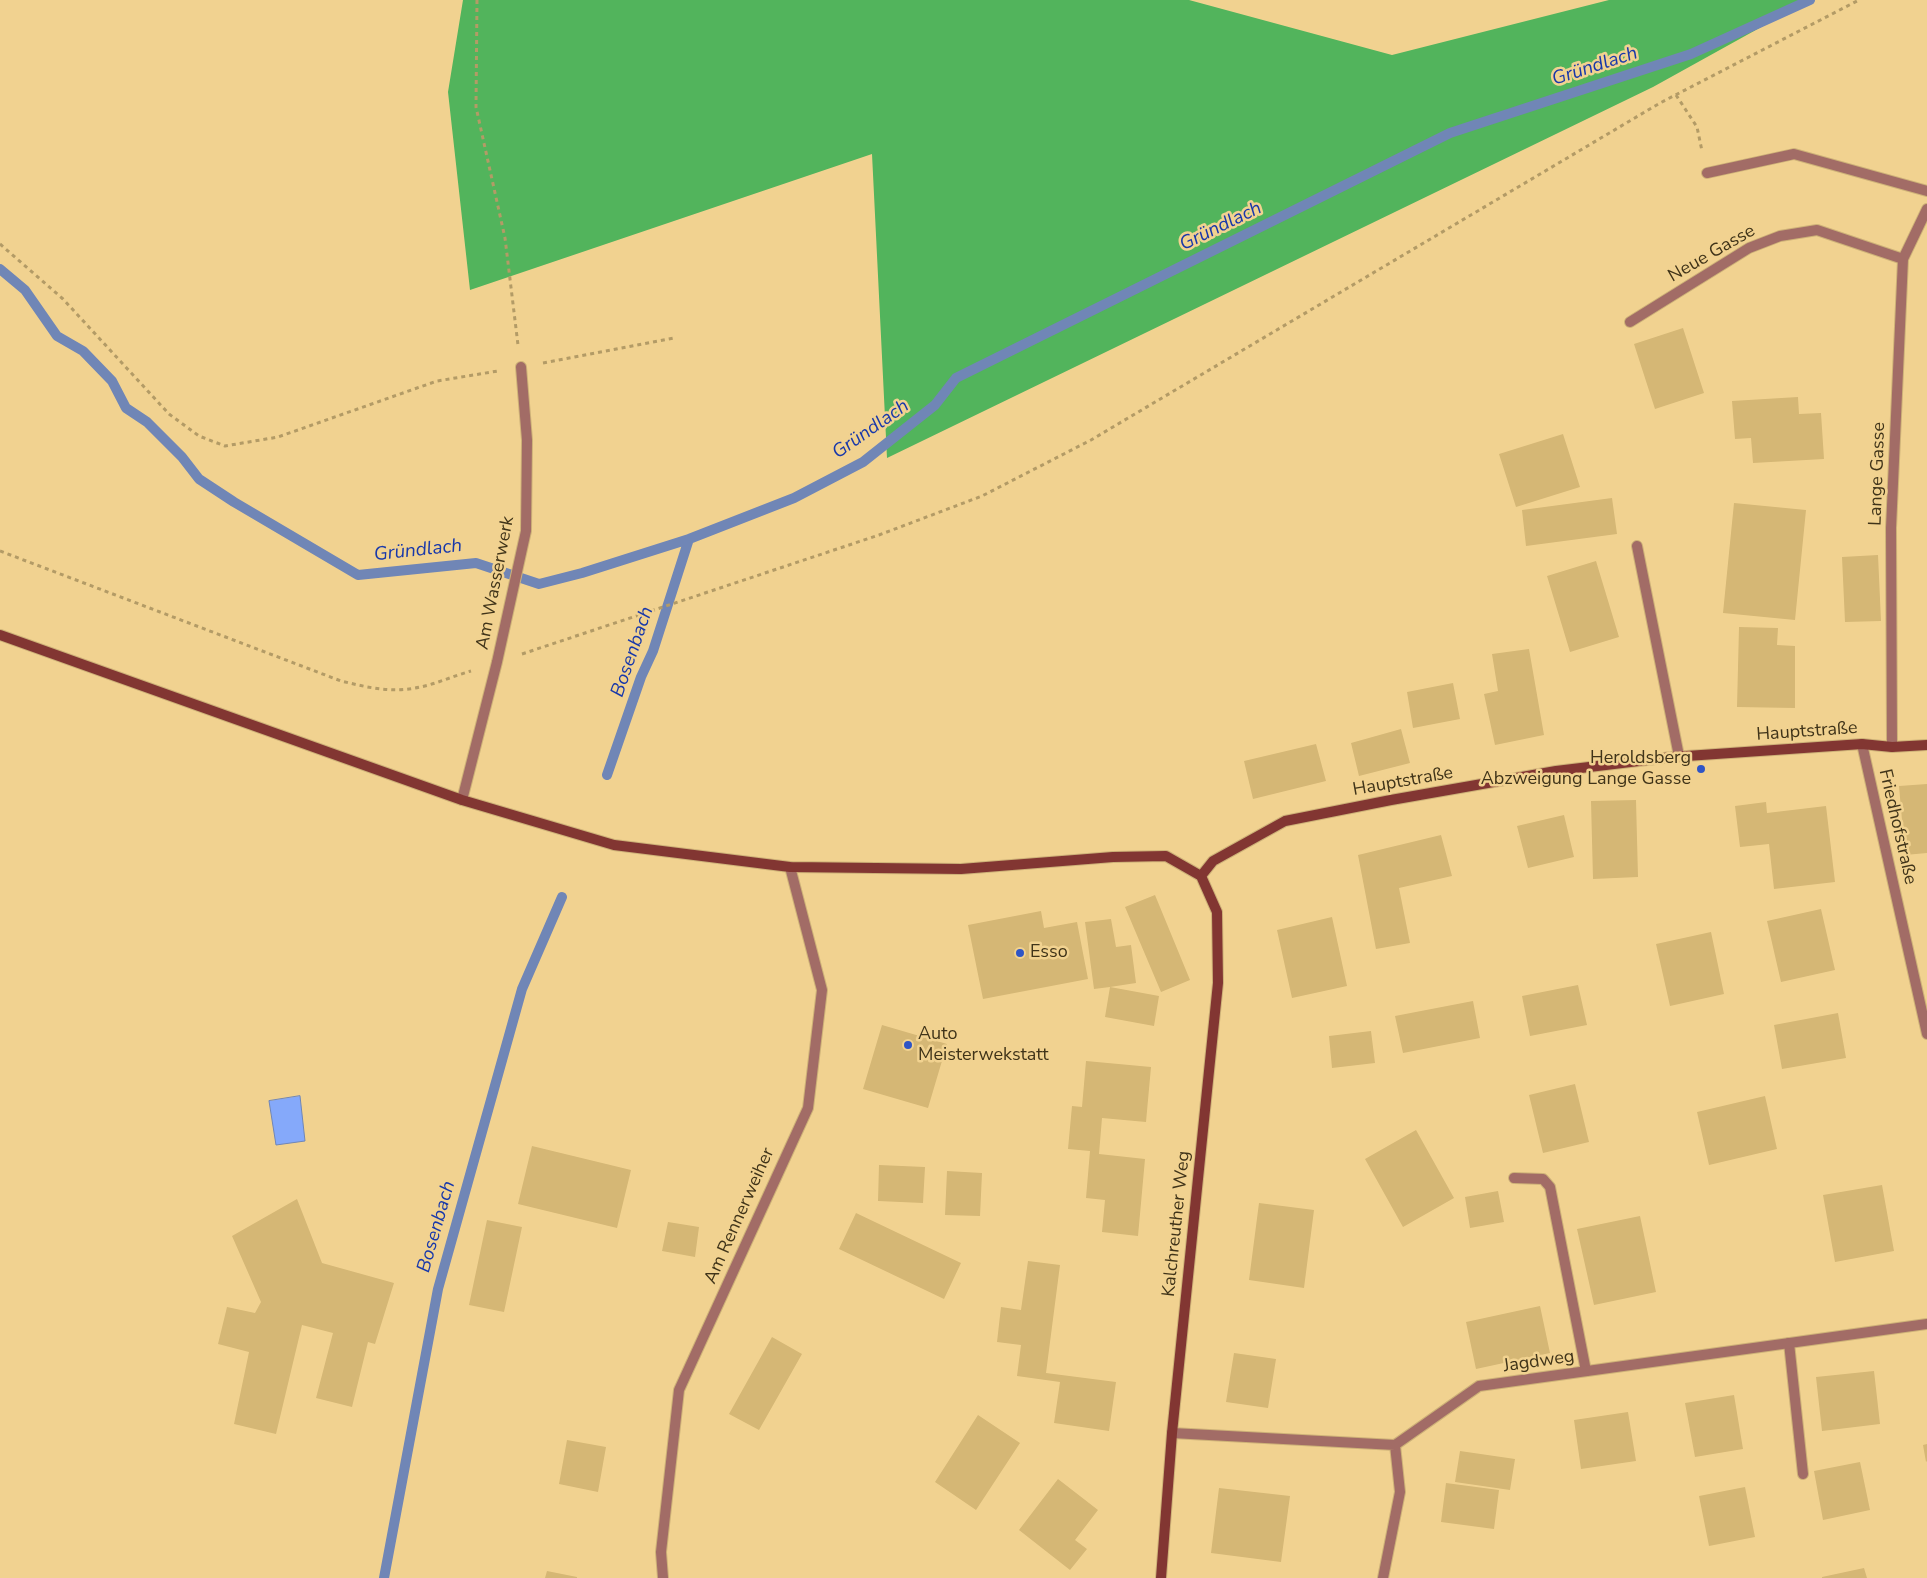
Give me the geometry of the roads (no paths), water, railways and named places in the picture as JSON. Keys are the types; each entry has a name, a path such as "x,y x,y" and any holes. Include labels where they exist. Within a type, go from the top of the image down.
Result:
{"main road":[{"path":"0,635 462,800 614,845 790,867 961,869 1113,857 1166,856 1201,876"},
{"name":"Hauptstraße","path":"1201,876 1212,861 1285,821 1391,800 1556,771 1679,756 1862,744 1892,746 1927,745"},
{"name":"Kalchreuther Weg","path":"1161,1578 1172,1433 1218,983 1216,912 1201,876"}],"street":[{"path":"1707,173 1794,154 1927,192"},
{"name":"Lange Gasse","path":"1892,746 1891,528 1903,259 1927,209"},
{"name":"Neue Gasse","path":"1630,322 1749,248 1780,236 1817,230 1903,259"},
{"name":"Am Wasserwerk","path":"462,800 497,662 526,531 527,440 521,367"},
{"path":"1637,546 1679,756"},
{"name":"Friedhofstraße","path":"1862,744 1927,1034"},
{"name":"Am Rennerweiher","path":"663,1578 662,1552 679,1390 808,1108 822,990 790,867"},
{"path":"1514,1178 1543,1179 1550,1187 1586,1372"},
{"name":"Jagdweg","path":"1395,1445 1478,1386 1927,1324"},
{"path":"1789,1343 1803,1474"},
{"path":"1172,1433 1395,1445 1400,1492 1383,1578"}],"water":[{"path":"300,1096 305,1141 276,1145 269,1101"}],"waterway":[{"name":"Gründlach","path":"0,269 25,290 57,336 83,351 112,381 126,408 147,422 182,457 199,479 234,502 358,575 476,563 539,584 582,573 689,539 794,498 863,462 935,405 956,378 1450,133 1691,54 1810,0"},
{"name":"Bosenbach","path":"607,775 641,677 653,651 689,539"},
{"name":"Bosenbach","path":"384,1578 438,1289 522,989 562,897"}],"place":[{"name":"Heroldsberg Abzweigung Lange Gasse","path":"1701,769"},
{"name":"Esso","path":"1020,953"},
{"name":"Auto Meisterwekstatt","path":"908,1045"}]}
